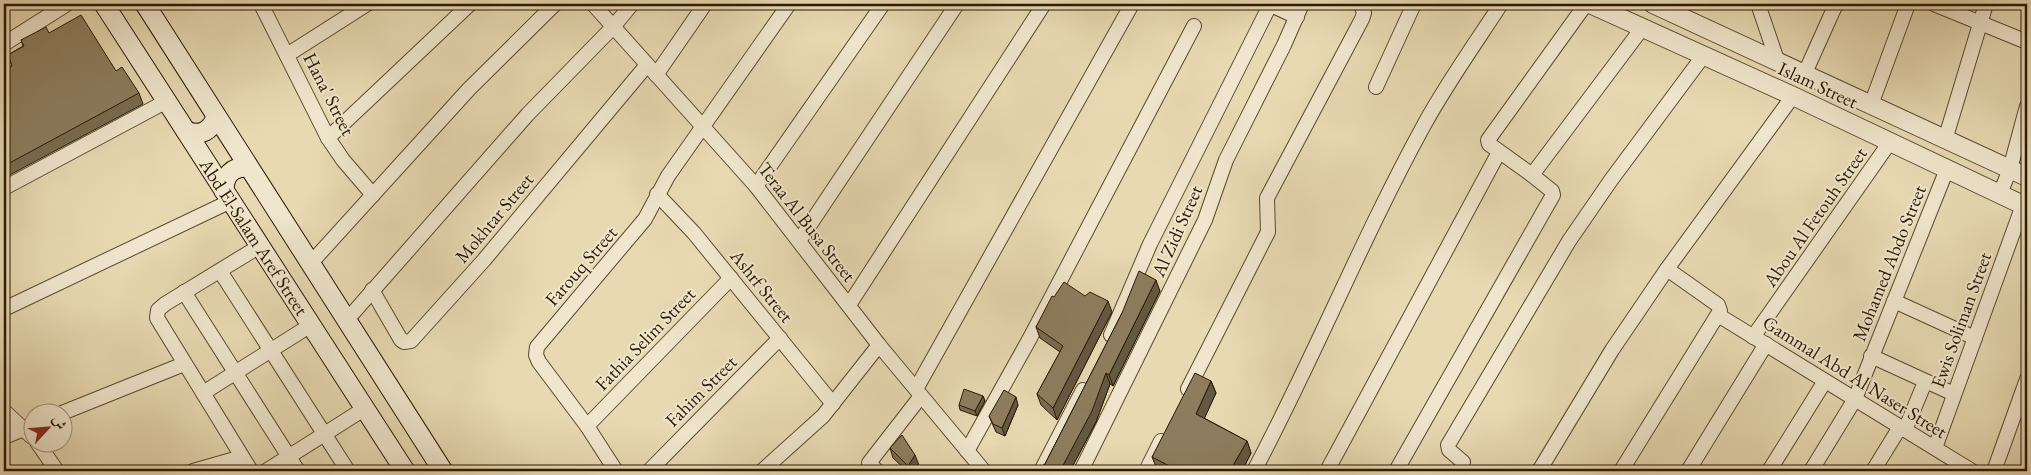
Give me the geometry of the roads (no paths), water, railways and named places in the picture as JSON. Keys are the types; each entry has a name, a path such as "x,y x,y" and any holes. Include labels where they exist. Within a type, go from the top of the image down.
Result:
{"main road":[{"name":"Abd El-Salam Aref Street","path":"104,4 404,471"},
{"name":"Abd El-Salam Aref Street","path":"145,4 443,471"},
{"path":"186,131 198,134 205,132 210,128 216,117"},
{"path":"228,196 224,184 230,172 247,166"}],"street":[{"path":"4,44 67,4"},
{"name":"Hana' Street","path":"261,4 328,138 343,160 373,194"},
{"path":"288,55 367,4"},
{"path":"328,138 470,4"},
{"path":"310,264 469,89 556,4"},
{"name":"Teraa Al Busa Street","path":"593,4 756,186 879,344 984,471"},
{"path":"346,321 528,114 613,27 632,4"},
{"path":"651,70 705,4"},
{"name":"Farouq Street","path":"616,471 587,426 539,362 536,355 537,347 650,212 657,194 702,126 788,4"},
{"path":"756,186 883,4"},
{"path":"799,240 957,4"},
{"path":"849,305 1044,4"},
{"path":"877,471 870,463 918,392 1132,4"},
{"path":"1180,404 1268,232 1267,198 1362,19 1364,13 1361,4"},
{"path":"1376,87 1414,4"},
{"path":"1254,471 1279,424 1384,202 1424,126 1501,4"},
{"path":"1396,471 1553,196 1552,191 1488,144 1489,136 1586,4"},
{"name":"Islam Street","path":"1590,4 1793,96 2025,206"},
{"name":"Islam Street","path":"1653,4 2027,177"},
{"path":"1758,4 1777,60"},
{"path":"1822,4 1828,22"},
{"path":"1805,73 1836,4"},
{"path":"1871,105 1908,4"},
{"path":"1934,4 2027,42"},
{"path":"1945,140 1986,4"},
{"path":"1105,346 1150,244 1268,7 1299,10"},
{"name":"Al Zidi Street","path":"1081,471 1206,220 1226,160 1299,10"},
{"path":"965,471 970,455 1030,338 1194,26"},
{"path":"1532,176 1643,27"},
{"path":"1461,471 1463,462 1449,450 1448,445 1569,241 1611,180 1704,56"},
{"name":"Mokhtar Street","path":"372,290 401,340 404,342 411,341 651,70"},
{"path":"1540,471 1612,350 1667,270 1793,96"},
{"path":"4,188 167,101"},
{"path":"2000,194 2010,169 2027,106"},
{"name":"Abou Al Fetouh Street","path":"1753,337 1890,142"},
{"path":"1327,471 1499,152"},
{"name":"Mohamed Abdo Street","path":"1811,471 1855,399 1947,169"},
{"name":"Ashrf Street","path":"657,194 688,226 834,404"},
{"path":"4,309 228,196"},
{"name":"Ewis Soliman Street","path":"1935,448 1974,338 2025,206"},
{"path":"251,471 157,318 161,306 260,246"},
{"path":"220,270 348,471"},
{"path":"1621,471 1720,311 1718,305 1667,270"},
{"name":"Fathia Selim Street","path":"587,426 731,278"},
{"path":"184,292 298,471"},
{"path":"1894,301 1974,338"},
{"name":"Gammal Abd Al Naser Street","path":"1718,315 1935,448 1952,466 1972,471"},
{"path":"202,394 311,325"},
{"name":"Fahim Street","path":"649,471 780,338"},
{"path":"762,471 812,428 834,404 879,344"},
{"path":"1688,471 1766,344"},
{"path":"1872,356 1954,394"},
{"path":"72,409 184,364"},
{"path":"1994,471 2027,379"},
{"path":"1041,471 1088,380"},
{"path":"1769,471 1825,381"},
{"path":"1873,471 1903,428 1925,382"},
{"path":"266,471 364,409"},
{"path":"4,411 22,424"},
{"path":"1146,471 1168,428"},
{"path":"4,436 22,432"},
{"path":"44,452 57,471"},
{"path":"193,471 242,456"}]}
